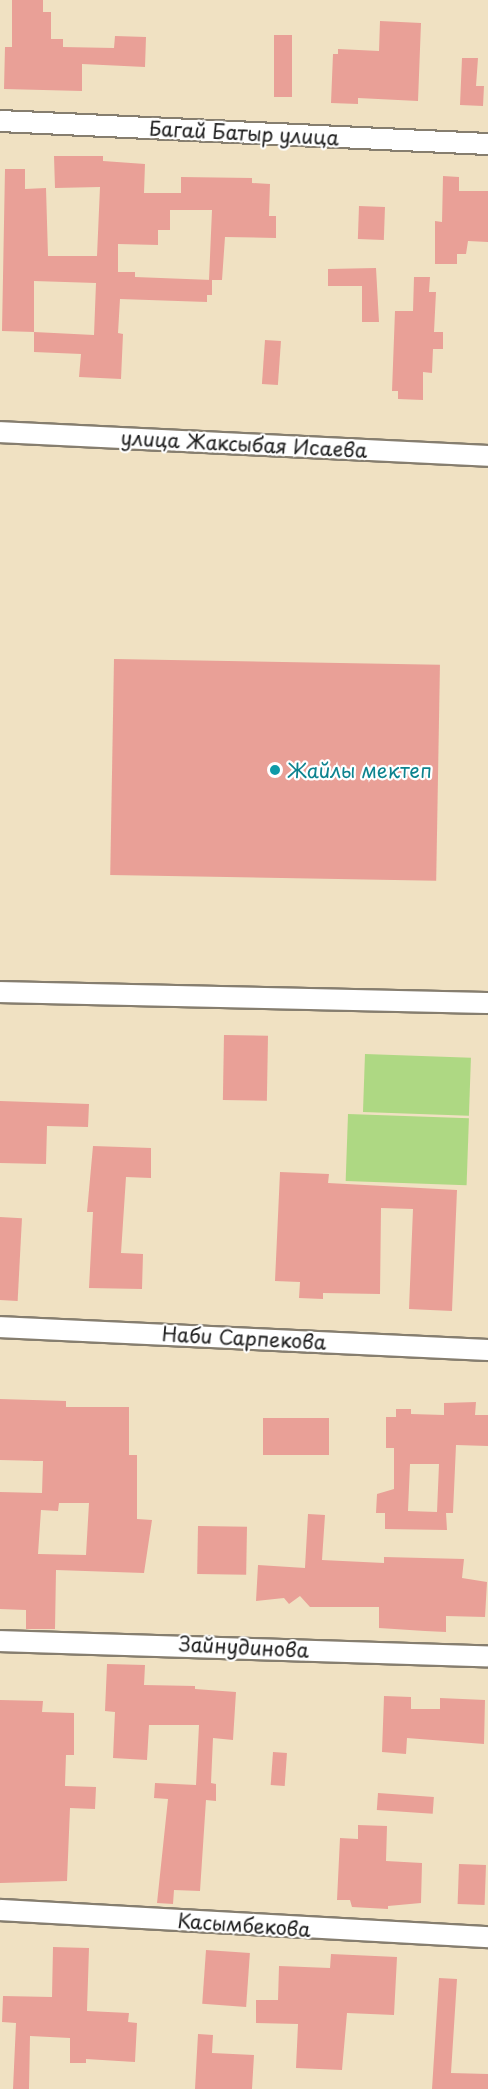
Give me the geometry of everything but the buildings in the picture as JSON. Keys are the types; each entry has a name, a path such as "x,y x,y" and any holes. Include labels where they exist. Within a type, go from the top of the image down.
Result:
{"street":[{"name":"Багай Батыр улица","path":"0,122 488,144"},
{"name":"улица Жаксыбая Исаева","path":"0,432 488,456"},
{"path":"0,993 488,1003"},
{"name":"Наби Сарпекова","path":"0,1327 488,1350"},
{"name":"Зайнудинова","path":"0,1641 488,1656"},
{"name":"Касымбекова","path":"0,1910 488,1938"}],"green space":[{"path":"365,1054 471,1058 469,1116 363,1112"},
{"path":"348,1114 469,1118 467,1185 346,1181"}],"place":[{"name":"Жайлы мектеп","path":"275,770"}]}
